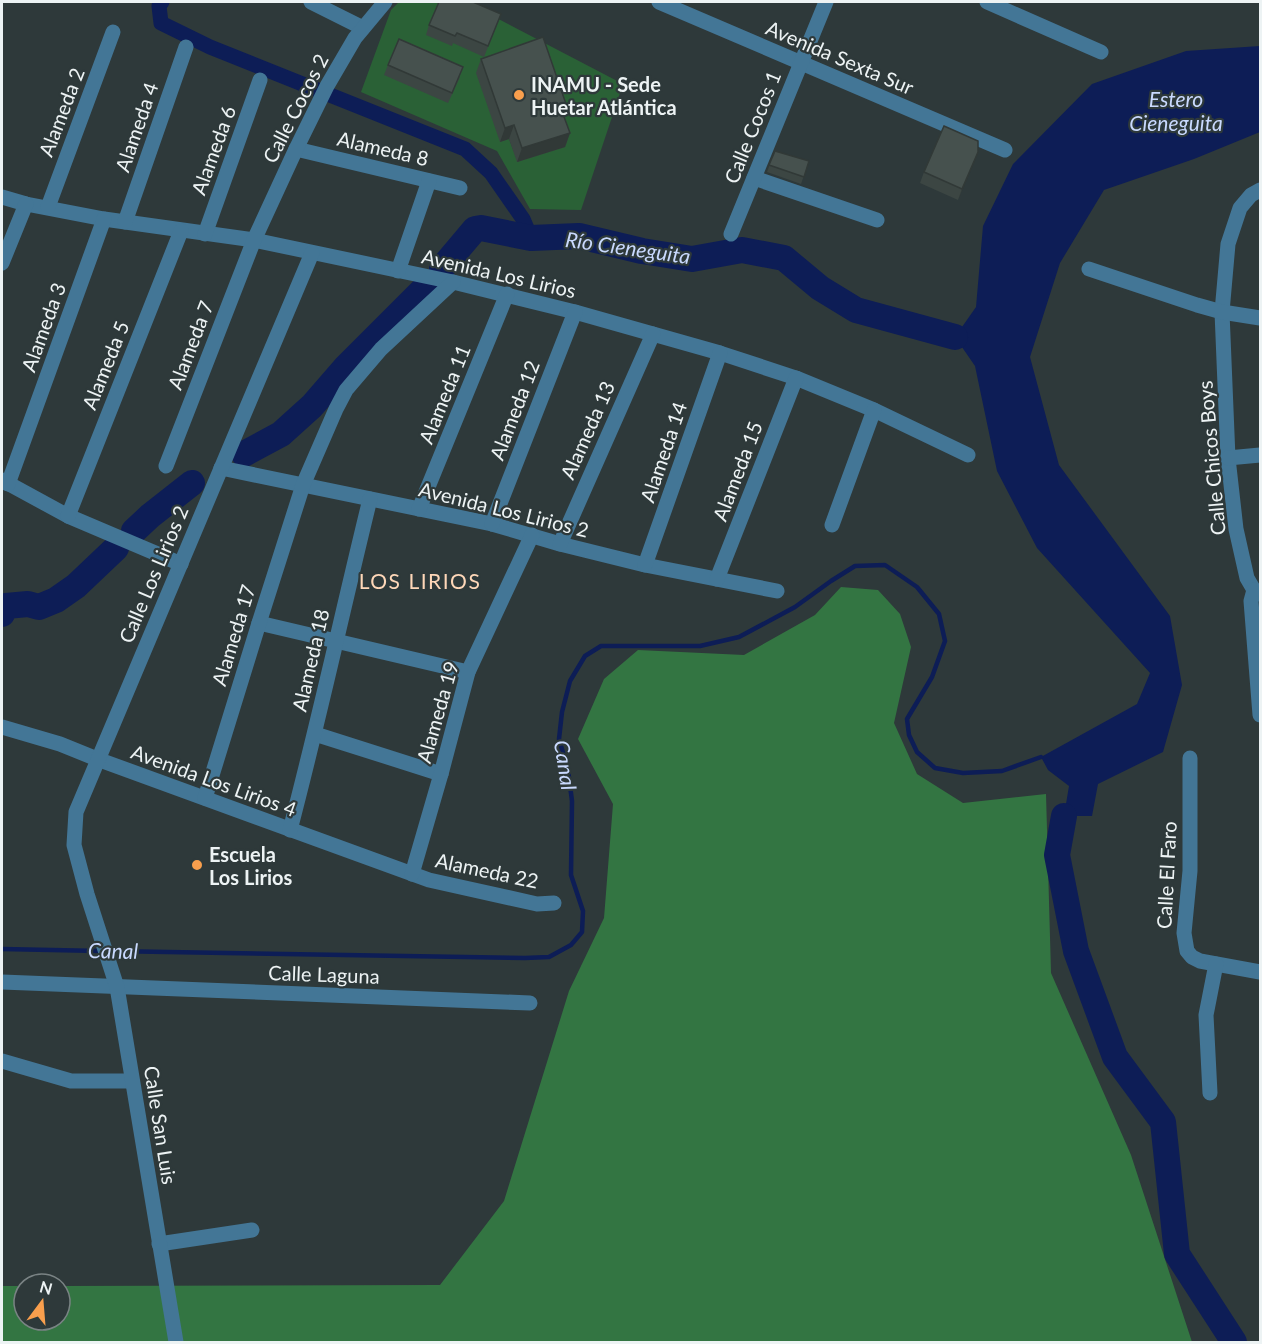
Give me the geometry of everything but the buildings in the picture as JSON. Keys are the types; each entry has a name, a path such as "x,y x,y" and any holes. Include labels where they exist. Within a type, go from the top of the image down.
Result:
{"street":[{"path":"311,2 363,28"},
{"name":"Calle Cocos 2","path":"254,240 327,86 355,38 385,2"},
{"name":"Avenida Sexta Sur","path":"659,2 1005,150"},
{"name":"Calle Cocos 1","path":"731,234 826,2"},
{"path":"987,2 1101,52"},
{"name":"Alameda 2","path":"48,207 113,32"},
{"name":"Alameda 4","path":"125,222 186,47"},
{"name":"Alameda 6","path":"205,234 260,80"},
{"name":"Alameda 8","path":"296,149 460,188"},
{"path":"754,178 877,220"},
{"path":"398,271 429,181"},
{"name":"Calle Chicos Boys","path":"1257,592 1247,578 1236,529 1228,458 1222,312 1228,244 1240,208 1251,195 1260,190"},
{"name":"Avenida Los Lirios","path":"2,197 104,219 254,240 507,294 575,312 720,353 795,378 874,410 968,455"},
{"path":"2,263 26,204"},
{"name":"Alameda 3","path":"5,482 104,219"},
{"name":"Alameda 5","path":"68,516 181,231"},
{"name":"Alameda 7","path":"166,466 254,240"},
{"name":"Calle Los Lirios 2","path":"94,918 74,844 76,812 312,253"},
{"path":"1089,269 1197,305 1222,312 1260,318"},
{"name":"Alameda 17","path":"205,798 303,485 336,409 346,390 381,349 453,282"},
{"name":"Alameda 11","path":"419,509 507,294"},
{"name":"Alameda 12","path":"492,524 575,312"},
{"name":"Alameda 13","path":"560,544 653,334"},
{"name":"Alameda 14","path":"645,565 720,353"},
{"name":"Alameda 15","path":"717,579 795,378"},
{"path":"832,525 874,410"},
{"path":"1228,458 1260,455"},
{"name":"Avenida Los Lirios 2","path":"221,468 492,524 645,565 777,591"},
{"path":"5,482 68,516 181,564"},
{"name":"Alameda 18","path":"290,830 370,499"},
{"name":"Alameda 19","path":"412,874 468,672 532,536"},
{"path":"1257,592 1251,601 1260,715"},
{"path":"259,622 468,672"},
{"name":"Avenida Los Lirios 4","path":"2,727 60,744 412,874"},
{"path":"315,734 441,774"},
{"name":"Calle El Faro","path":"1190,758 1191,871 1184,933 1187,951 1200,961 1260,972"},
{"name":"Alameda 22","path":"412,874 429,880 537,904 554,903"},
{"name":"Calle San Luis","path":"94,918 117,987 176,1342"},
{"path":"1210,1093 1206,1015 1216,964"},
{"name":"Calle Laguna","path":"2,982 530,1003"},
{"path":"2,1061 70,1081 132,1081"},
{"path":"159,1244 252,1230"}],"green space":[{"path":"399,2 466,2 623,84 581,210 530,209 497,151 361,92 391,10","holes":["555,120 518,162 509,139"]},
{"path":"841,587 878,590 900,614 911,647 894,723 917,774 963,803 1046,794 1051,973 1131,1155 1192,1342 2,1342 2,1286 12,1286 12,1332 72,1332 72,1286 440,1285 504,1201 569,991 604,918 613,804 578,739 604,679 638,650 744,655 815,615"}],"water":[{"name":"Estero Cieneguita","path":"1260,46 1260,132 1194,159 1104,190 1060,263 1030,357 1059,465 1170,616 1182,685 1163,752 1098,784 1092,816 1064,816 1069,786 1048,770 1041,757 1137,704 1150,673 1037,548 997,471 975,366 955,337 976,307 983,226 1013,164 1092,84 1186,51"}],"waterway":[{"path":"162,2 159,6 161,23 210,47 465,149 491,173 523,219 531,238"},
{"name":"Río Cieneguita","path":"442,268 475,229 481,228 531,238 579,236 642,251 692,259 742,250 784,258 820,288 856,310 955,337"},
{"name":"Río Cieneguita","path":"244,454 281,434 312,406 345,368 425,288"},
{"name":"Río Cieneguita","path":"134,531 192,483"},
{"name":"Río Cieneguita","path":"2,614 6,606 28,604 39,607 56,600 76,586 116,548"},
{"name":"Canal","path":"109,951 549,957 571,945 582,932 583,911 571,875 572,801 568,770 559,739 562,712 570,681 585,656 601,646 700,646 739,637 795,607 855,566 885,565 917,587 939,614 945,641 932,677 907,719 909,735 917,752 935,768 963,773 1002,771 1041,757"},
{"name":"Estero Cieneguita","path":"1064,816 1057,855 1076,951 1115,1057 1163,1122 1177,1254 1234,1342"},
{"name":"Canal","path":"2,949 101,951"}],"place":[{"name":"INAMU - Sede Huetar Atlántica","path":"519,95"},
{"name":"Escuela Los Lirios","path":"197,865"}],"district":[{"name":"LOS LIRIOS","path":"420,580"}]}
